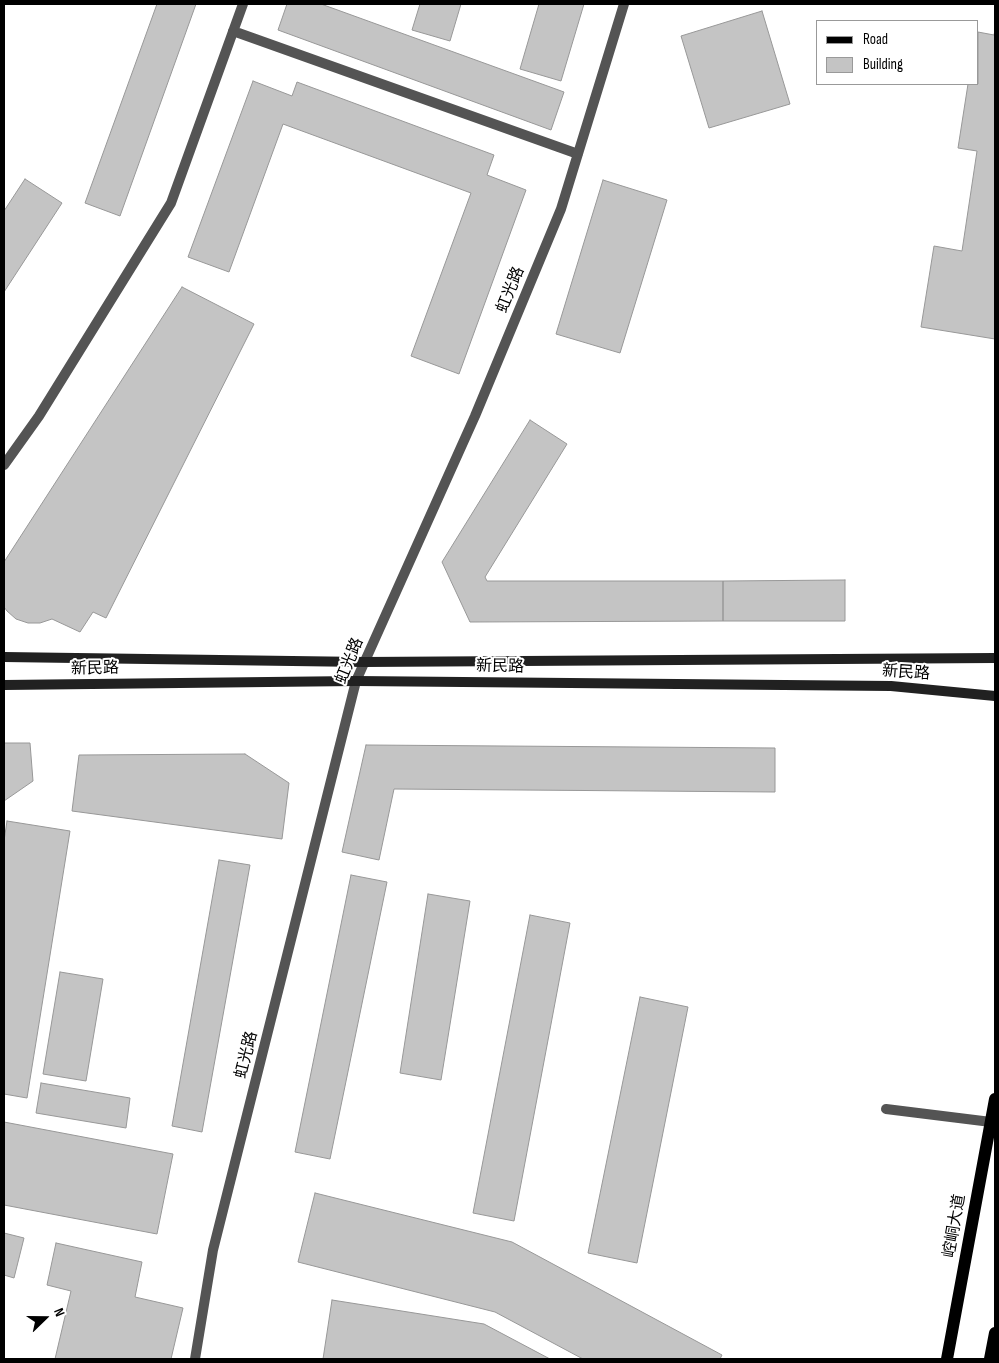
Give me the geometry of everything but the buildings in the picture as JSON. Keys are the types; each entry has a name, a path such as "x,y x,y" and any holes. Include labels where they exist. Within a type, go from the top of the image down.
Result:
{"main road":[{"name":"崆峒大道","path":"947,1359 995,1098"},
{"path":"990,1359 995,1333"}],"street":[{"path":"4,465 39,416 171,203 243,4"},
{"name":"虹光路","path":"195,1359 213,1250 356,681 475,416 561,209 624,4"},
{"path":"233,31 578,154"},
{"name":"新民路","path":"4,657 364,662 995,658"},
{"name":"新民路","path":"4,685 356,681 891,686 995,696"},
{"path":"886,1109 991,1122"}]}
